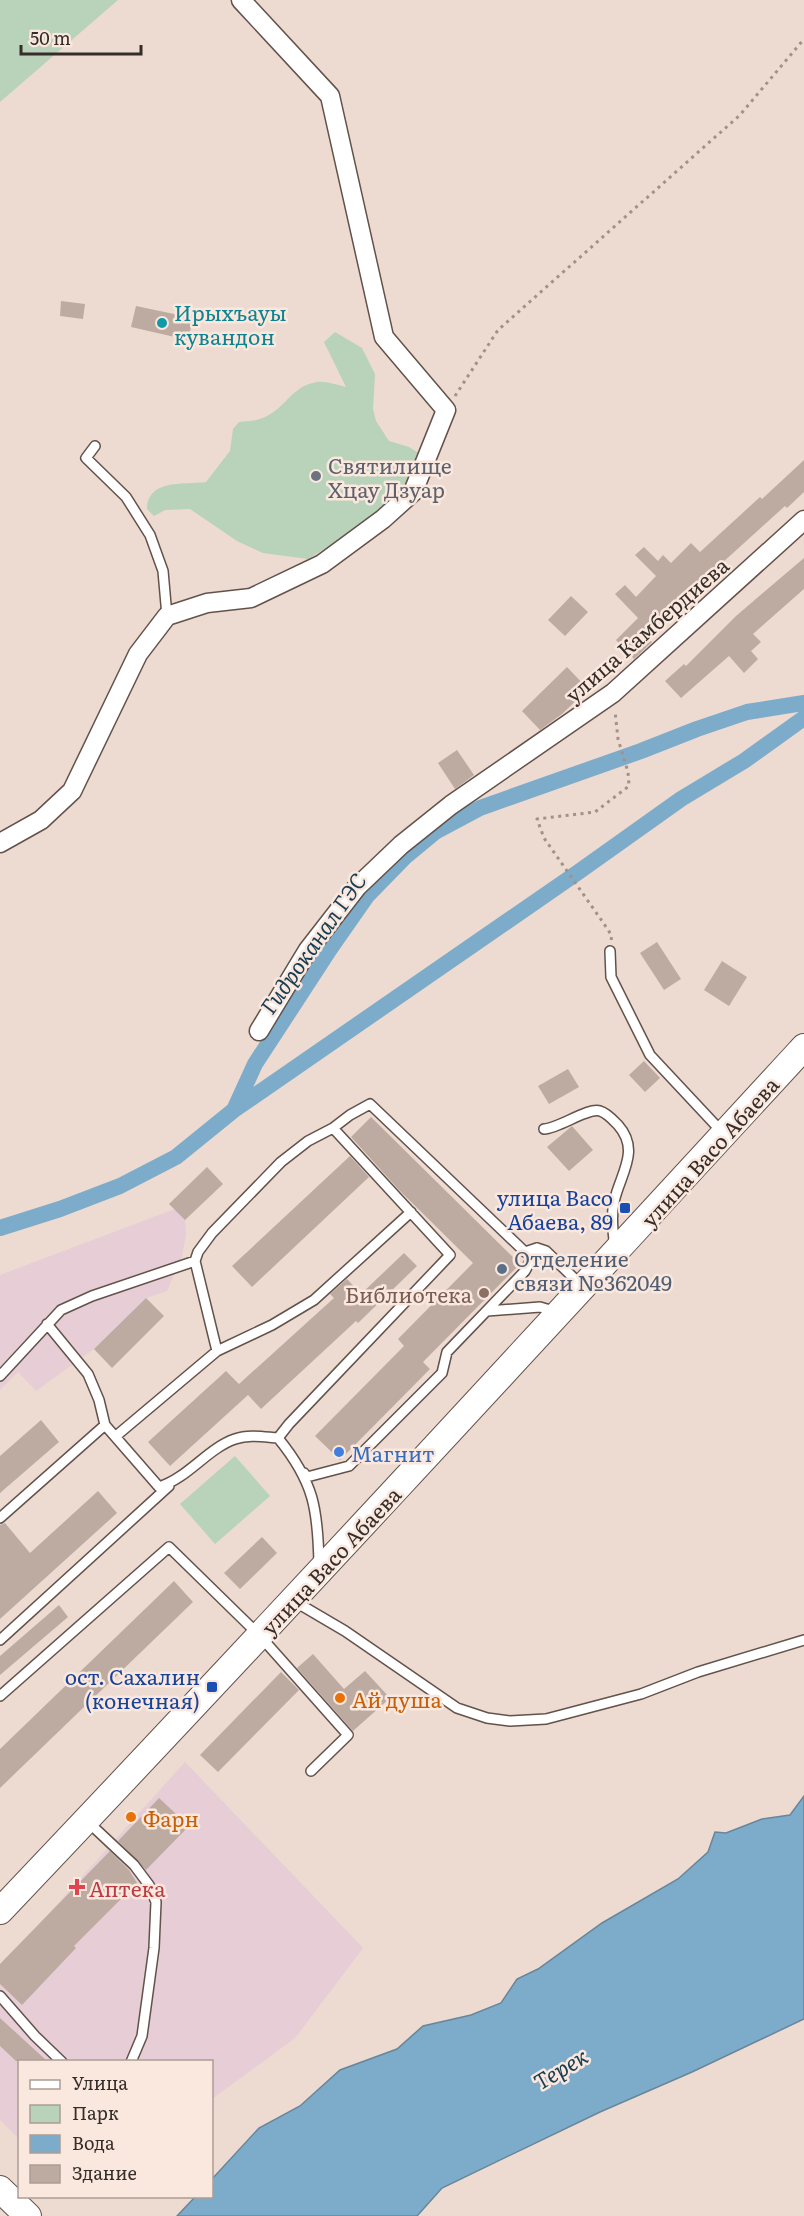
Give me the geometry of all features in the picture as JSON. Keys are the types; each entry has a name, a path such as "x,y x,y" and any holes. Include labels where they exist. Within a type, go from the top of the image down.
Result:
{"street":[{"path":"0,843 41,820 72,791 138,654 167,616 207,603 251,598 331,558 383,519 412,492 446,410 384,337 330,96 241,0"},
{"name":"улица Камбердиева","path":"259,1031 308,950 357,887 400,845 451,805 613,693 804,520"},
{"name":"улица Васо Абаева","path":"0,1911 584,1288 804,1047"},
{"path":"0,2189 28,2216"}],"lane":[{"path":"95,446 86,458 126,497 150,535 163,572 167,616"},
{"path":"610,951 611,977 650,1055 724,1134"},
{"path":"217,1352 195,1261 198,1252 213,1233 281,1162 308,1141 370,1104 525,1252 537,1248 546,1251 584,1288"},
{"path":"544,1129 555,1128 591,1111 600,1110 623,1131 630,1143 627,1164 616,1194 611,1221 616,1253"},
{"path":"278,1438 450,1255 333,1128"},
{"path":"116,1437 217,1352 272,1325 314,1300 411,1212"},
{"path":"0,1640 172,1483 234,1439 254,1436 278,1438 307,1477 349,1466 442,1373 447,1352 525,1271 537,1248"},
{"path":"0,1376 61,1310 78,1301 195,1261"},
{"path":"487,1311 540,1307 560,1312"},
{"path":"47,1324 88,1374 99,1400 105,1425 159,1487 172,1483"},
{"path":"0,1518 105,1425"},
{"path":"304,1473 318,1525 319,1572"},
{"path":"0,1696 169,1547 260,1636 348,1735 311,1771"},
{"path":"293,1600 345,1631 457,1708 487,1718 510,1721 546,1719 641,1694 698,1672 804,1640"},
{"path":"87,1820 134,1865 149,1885 156,1902 154,1948 142,2036 131,2060"},
{"path":"0,1996 35,2036 61,2060"}],"path":[{"path":"446,410 498,330 740,115 804,39"},
{"path":"610,951 612,936 544,838 537,819 595,812 629,786 628,772 618,739 613,693"}],"shaded area":[{"path":"175,1209 185,1220 186,1234 182,1256 167,1291 146,1298 94,1349 36,1391 18,1372 0,1390 0,1275"},
{"path":"185,1762 363,1948 295,2038 213,2098 213,2060 18,2060 18,2138 0,2120 0,1968"}],"green space":[{"path":"0,0 118,0 0,102"},
{"path":"335,332 362,348 375,374 373,409 376,421 389,441 409,447 422,455 412,477 394,502 365,524 308,559 263,553 237,541 190,509 165,510 154,516 147,509 149,499 161,488 169,485 206,482 230,451 233,429 239,422 257,420 267,416 308,384 324,382 346,387 324,342"},
{"path":"235,1456 270,1496 215,1544 180,1504"}],"water":[{"name":"Терек","path":"804,1796 804,2019 600,2112 442,2188 417,2216 177,2216 194,2198 213,2198 213,2178 259,2128 300,2106 340,2070 397,2049 423,2026 471,2015 501,2003 517,1979 538,1969 602,1923 678,1879 708,1852 715,1832 726,1833 762,1819 790,1815"}],"building":[{"path":"61,301 85,304 83,319 60,316"},
{"name":"Ирыхъауы кувандон","path":"136,306 193,318 188,340 131,327"},
{"path":"804,460 804,492 787,508 785,506 722,563 724,564 706,582 703,579 644,634 652,642 634,659 616,640 638,618 615,594 625,585 636,597 656,576 635,555 644,547 658,561 663,555 671,563 691,543 700,552"},
{"path":"804,558 804,589 753,634 761,642 751,651 758,659 744,673 729,656 681,698 665,681 684,664 686,666 736,616"},
{"path":"571,596 588,612 565,636 548,620"},
{"path":"567,667 588,689 562,714 540,730 522,711"},
{"path":"457,750 474,775 455,789 438,763"},
{"path":"657,942 681,979 664,990 640,953"},
{"path":"722,961 747,977 729,1006 704,990"},
{"path":"644,1061 660,1078 645,1092 629,1075"},
{"path":"568,1069 579,1087 549,1104 538,1086"},
{"path":"371,1117 520,1264 423,1362 430,1369 340,1460 315,1436 404,1346 398,1339 473,1263 399,1190 351,1137"},
{"path":"572,1126 593,1150 569,1171 547,1147"},
{"path":"350,1156 369,1177 252,1287 232,1266"},
{"path":"207,1167 223,1184 185,1220 169,1204"},
{"path":"404,1253 417,1266 358,1323 356,1321 261,1409 248,1395 170,1466 148,1442 226,1371 239,1384 334,1298 330,1294 347,1279 361,1294"},
{"path":"146,1298 164,1316 112,1368 94,1349"},
{"path":"41,1420 59,1442 0,1493 0,1456"},
{"path":"98,1491 117,1513 0,1619 0,1525 5,1523 30,1553"},
{"path":"262,1537 277,1553 240,1589 224,1573"},
{"path":"174,1581 193,1602 0,1788 0,1749"},
{"path":"59,1605 68,1617 0,1675 0,1656"},
{"path":"313,1654 344,1689 365,1671 390,1698 353,1731 297,1668"},
{"path":"281,1672 299,1690 218,1772 200,1755"},
{"path":"159,1798 189,1826 146,1870 118,1841"},
{"path":"110,1851 129,1870 137,1883 74,1946 76,1948 22,2005 0,1984 0,1964"},
{"path":"0,2018 46,2060 16,2061 0,2046"}],"waterway":[{"name":"Гидроканал ГЭС","path":"0,1228 60,1209 120,1186 176,1157 234,1110 255,1064 367,896 406,856 435,832 480,808 697,729 747,712 804,703"},
{"path":"234,1110 681,799 744,761 804,718"}],"place":[{"name":"Ирыхъауы кувандон","path":"162,323"},
{"name":"Святилище Хцау Дзуар","path":"316,476"},
{"name":"улица Васо Абаева, 89","path":"625,1208"},
{"name":"Отделение связи №362049","path":"502,1269"},
{"name":"Библиотека","path":"484,1293"},
{"name":"Магнит","path":"339,1452"},
{"name":"ост. Сахалин (конечная)","path":"212,1687"},
{"name":"Ай душа","path":"340,1698"},
{"name":"Фарн","path":"131,1817"},
{"name":"Аптека","path":"77,1887"}]}
